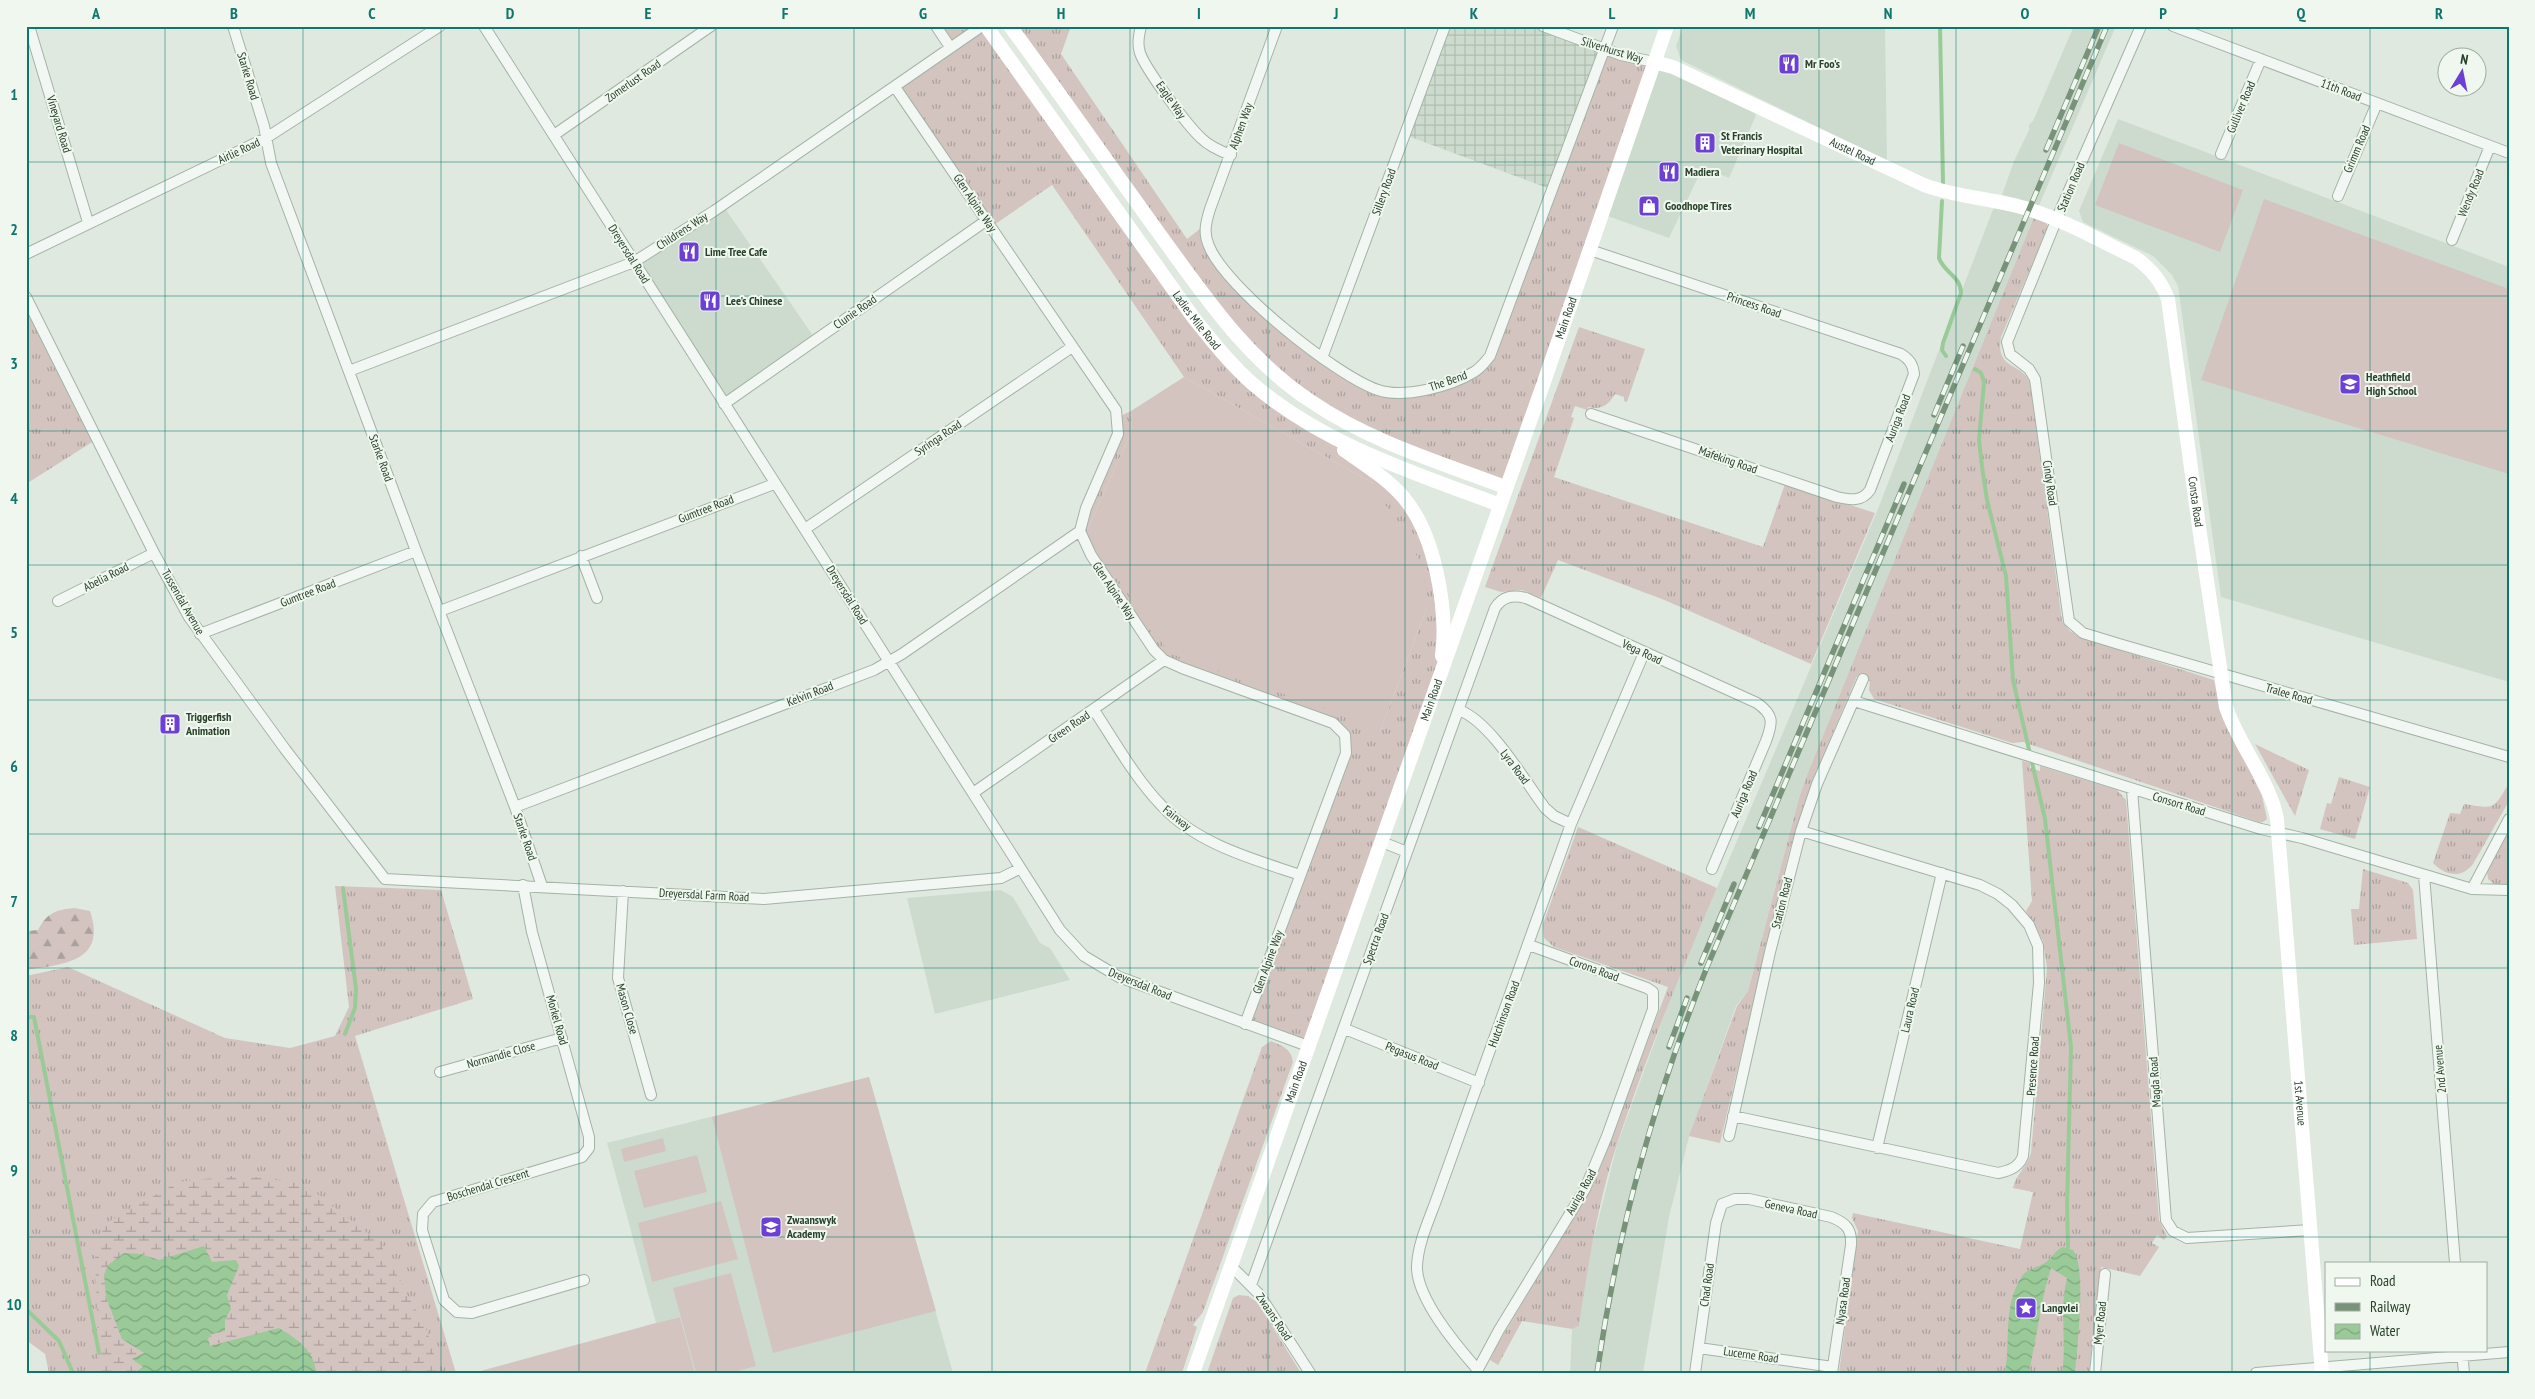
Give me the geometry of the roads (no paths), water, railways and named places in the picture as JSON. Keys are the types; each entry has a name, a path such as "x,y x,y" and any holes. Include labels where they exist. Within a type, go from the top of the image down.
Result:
{"main road":[{"name":"Ladies Mile Road","path":"986,26 1209,337 1253,384 1302,421 1364,453 1500,505"},
{"name":"Ladies Mile Road","path":"1010,26 1206,298 1258,360 1304,397 1352,427 1416,455 1506,487"},
{"name":"Main Road","path":"1193,1373 1590,250 1666,26"},
{"name":"Austel Road","path":"1654,62 1673,67 1892,172 1944,192 2022,207 2057,221"},
{"name":"Consta Road","path":"2057,221 2136,258 2148,266 2162,284 2168,299 2200,534 2229,717 2273,805 2278,833"},
{"path":"1302,421 1393,487 1403,497 1420,522 1431,555 1443,611 1443,644 1434,694"},
{"name":"1st Avenue","path":"2278,833 2322,1370"}],"street":[{"name":"Vineyard Road","path":"29,26 88,222"},
{"name":"Starke Road","path":"233,26 266,138 271,163 416,551 515,807 542,886"},
{"name":"Airlie Road","path":"26,254 88,222 266,138 440,26"},
{"name":"Dreyersdal Road","path":"484,26 774,484 805,529 973,793 1019,869 1060,930 1084,956 1100,968 1142,986 1308,1046"},
{"name":"Zomerlust Road","path":"554,135 711,26"},
{"path":"936,26 950,47"},
{"name":"Childrens Way","path":"349,371 634,262 714,211 982,26"},
{"name":"Eagle Way","path":"1141,26 1138,44 1142,58 1174,105 1200,138 1231,155"},
{"name":"Alphen Way","path":"1205,226 1277,26"},
{"name":"Sillery Road","path":"1322,358 1445,26"},
{"name":"Silverhurst Way","path":"1543,26 1604,49 1654,62"},
{"name":"The Bend","path":"1205,226 1205,236 1212,253 1230,275 1285,330 1322,358 1365,384 1378,390 1400,394 1426,389 1474,372 1490,356 1499,336 1613,26"},
{"name":"Station Road","path":"2008,350 2008,338 2141,26"},
{"name":"11th Road","path":"2174,26 2490,146 2508,151"},
{"name":"Gulliver Road","path":"2221,154 2261,59"},
{"name":"Glen Alpine Way","path":"895,87 1114,406 1118,417 1118,434 1086,508 1080,531 1091,555 1154,650 1164,660 1333,723 1346,735 1346,753 1246,1024"},
{"name":"Grimm Road","path":"2338,196 2376,103"},
{"name":"Wendy Road","path":"2452,240 2490,146"},
{"name":"Clunie Road","path":"724,404 987,220"},
{"name":"Princess Road","path":"1590,250 1901,354 1913,366"},
{"name":"Tussendal Avenue","path":"26,297 154,553 200,634 386,879"},
{"name":"Syringa Road","path":"805,529 1072,347"},
{"name":"Cindy Road","path":"2008,350 2012,358 2029,369 2035,379 2066,612 2072,626"},
{"name":"Auriga Road","path":"1866,497 1910,386 1914,374 1913,366"},
{"name":"Mafeking Road","path":"1591,414 1837,497 1858,500 1866,497"},
{"name":"Gumtree Road","path":"440,611 774,484"},
{"name":"Kelvin Road","path":"515,807 874,670 1080,531"},
{"name":"Gumtree Road","path":"200,634 416,551"},
{"name":"Abelia Road","path":"58,601 154,553"},
{"path":"581,556 597,598"},
{"name":"Vega Road","path":"1507,597 1526,598 1757,703 1767,710 1771,718"},
{"name":"Spectra Road","path":"1251,1285 1495,608 1507,597"},
{"name":"Tralee Road","path":"2072,626 2083,633 2509,757"},
{"name":"Hutchinson Road","path":"1477,1371 1434,1311 1422,1288 1417,1269 1424,1236 1571,824 1644,653"},
{"name":"Green Road","path":"973,793 1164,660"},
{"name":"Station Road","path":"1728,1136 1779,915 1801,831 1817,784 1864,679"},
{"name":"Consort Road","path":"1854,701 2132,790 2472,889 2509,890"},
{"name":"Fairway","path":"1094,710 1144,785 1171,814 1203,837 1223,847 1300,875"},
{"name":"Lyra Road","path":"1459,710 1476,719 1490,733 1545,808 1554,816 1571,824"},
{"name":"Auriga Road","path":"1712,869 1766,741 1771,718"},
{"name":"Magda Road","path":"2132,790 2166,1220 2173,1232 2186,1238 2311,1230"},
{"path":"2472,889 2509,820"},
{"name":"Presence Road","path":"1733,1116 1998,1173 2008,1171 2021,1162 2024,1156 2039,983 2038,946 2029,925 2005,898 1980,885 1801,831"},
{"path":"1382,842 1407,852"},
{"name":"Dreyersdal Farm Road","path":"386,879 764,898 1001,878 1019,869"},
{"name":"Laura Road","path":"1877,1148 1942,873"},
{"name":"2nd Avenue","path":"2424,875 2455,1262"},
{"name":"Morkel Road","path":"523,885 532,932 590,1137 586,1153"},
{"name":"Mason Close","path":"623,891 618,978 651,1095"},
{"name":"Corona Road","path":"1529,945 1647,988 1653,992 1654,998"},
{"name":"Auriga Road","path":"1477,1371 1585,1189 1650,1022 1654,998"},
{"name":"Pegasus Road","path":"1345,1028 1479,1083"},
{"name":"Normandie Close","path":"440,1072 562,1038"},
{"name":"Boschendal Crescent","path":"584,1280 472,1313 457,1312 444,1300 421,1221 427,1207 440,1200 582,1157 586,1153"},
{"name":"Geneva Road","path":"1728,1201 1749,1199 1831,1218 1844,1223 1850,1230"},
{"name":"Chad Road","path":"1696,1373 1716,1222 1719,1210 1728,1201"},
{"name":"Nyasa Road","path":"1833,1370 1851,1245 1850,1230"},
{"name":"Zwaans Road","path":"1231,1266 1251,1285 1275,1317 1310,1373"},
{"name":"Myer Road","path":"2095,1373 2105,1274"},
{"name":"Lucerne Road","path":"1699,1348 1833,1370"},
{"path":"2256,1373 2322,1370 2462,1353 2509,1352"},
{"path":"2462,1353 2464,1373"}],"water":[{"path":"204,1246 212,1262 236,1260 239,1266 227,1295 231,1309 225,1320 225,1331 212,1334 208,1339 210,1346 279,1328 304,1346 312,1358 316,1373 135,1373 143,1367 132,1359 144,1353 122,1339 106,1297 104,1275 108,1265 124,1253 141,1254 159,1260"},
{"name":"Langvlei","path":"2063,1247 2073,1250 2080,1273 2079,1328 2075,1373 2062,1373 2064,1349 2063,1313 2067,1278 2051,1268 2045,1289 2029,1373 2005,1373 2008,1323 2016,1286 2025,1273 2046,1262"}],"waterway":[{"path":"1940,26 1943,183"},
{"path":"1942,201 1939,258 1941,263 1958,282 1961,293 1943,343 1942,350 1946,356"},
{"path":"1975,369 1981,373 1984,382 1979,440 1982,467 1987,500 2006,576 2013,680 2045,819 2071,1047 2067,1205 2068,1247"},
{"path":"343,888 356,989 355,1008 345,1034"},
{"path":"26,1017 34,1017 99,1353"},
{"path":"26,1309 59,1341 73,1373"}],"railway":[{"path":"2046,150 2099,26"},
{"path":"1597,1373 1615,1268 1627,1217 1654,1117 1688,1017 1707,967 2107,26"},
{"path":"1934,415 1963,346"},
{"path":"1759,827 1904,484"},
{"path":"1701,963 1734,884"},
{"path":"1669,1047 1687,998"}],"place":[{"name":"Mr Foo's","path":"1789,64"},
{"name":"St Francis Veterinary Hospital","path":"1705,143"},
{"name":"Madiera","path":"1669,172"},
{"name":"Goodhope Tires","path":"1649,206"},
{"name":"Lime Tree Cafe","path":"689,252"},
{"name":"Lee's Chinese","path":"710,301"},
{"name":"Heathfield High School","path":"2350,384"},
{"name":"Triggerfish Animation","path":"170,724"},
{"name":"Zwaanswyk Academy","path":"771,1227"},
{"name":"Langvlei","path":"2026,1308"}]}
